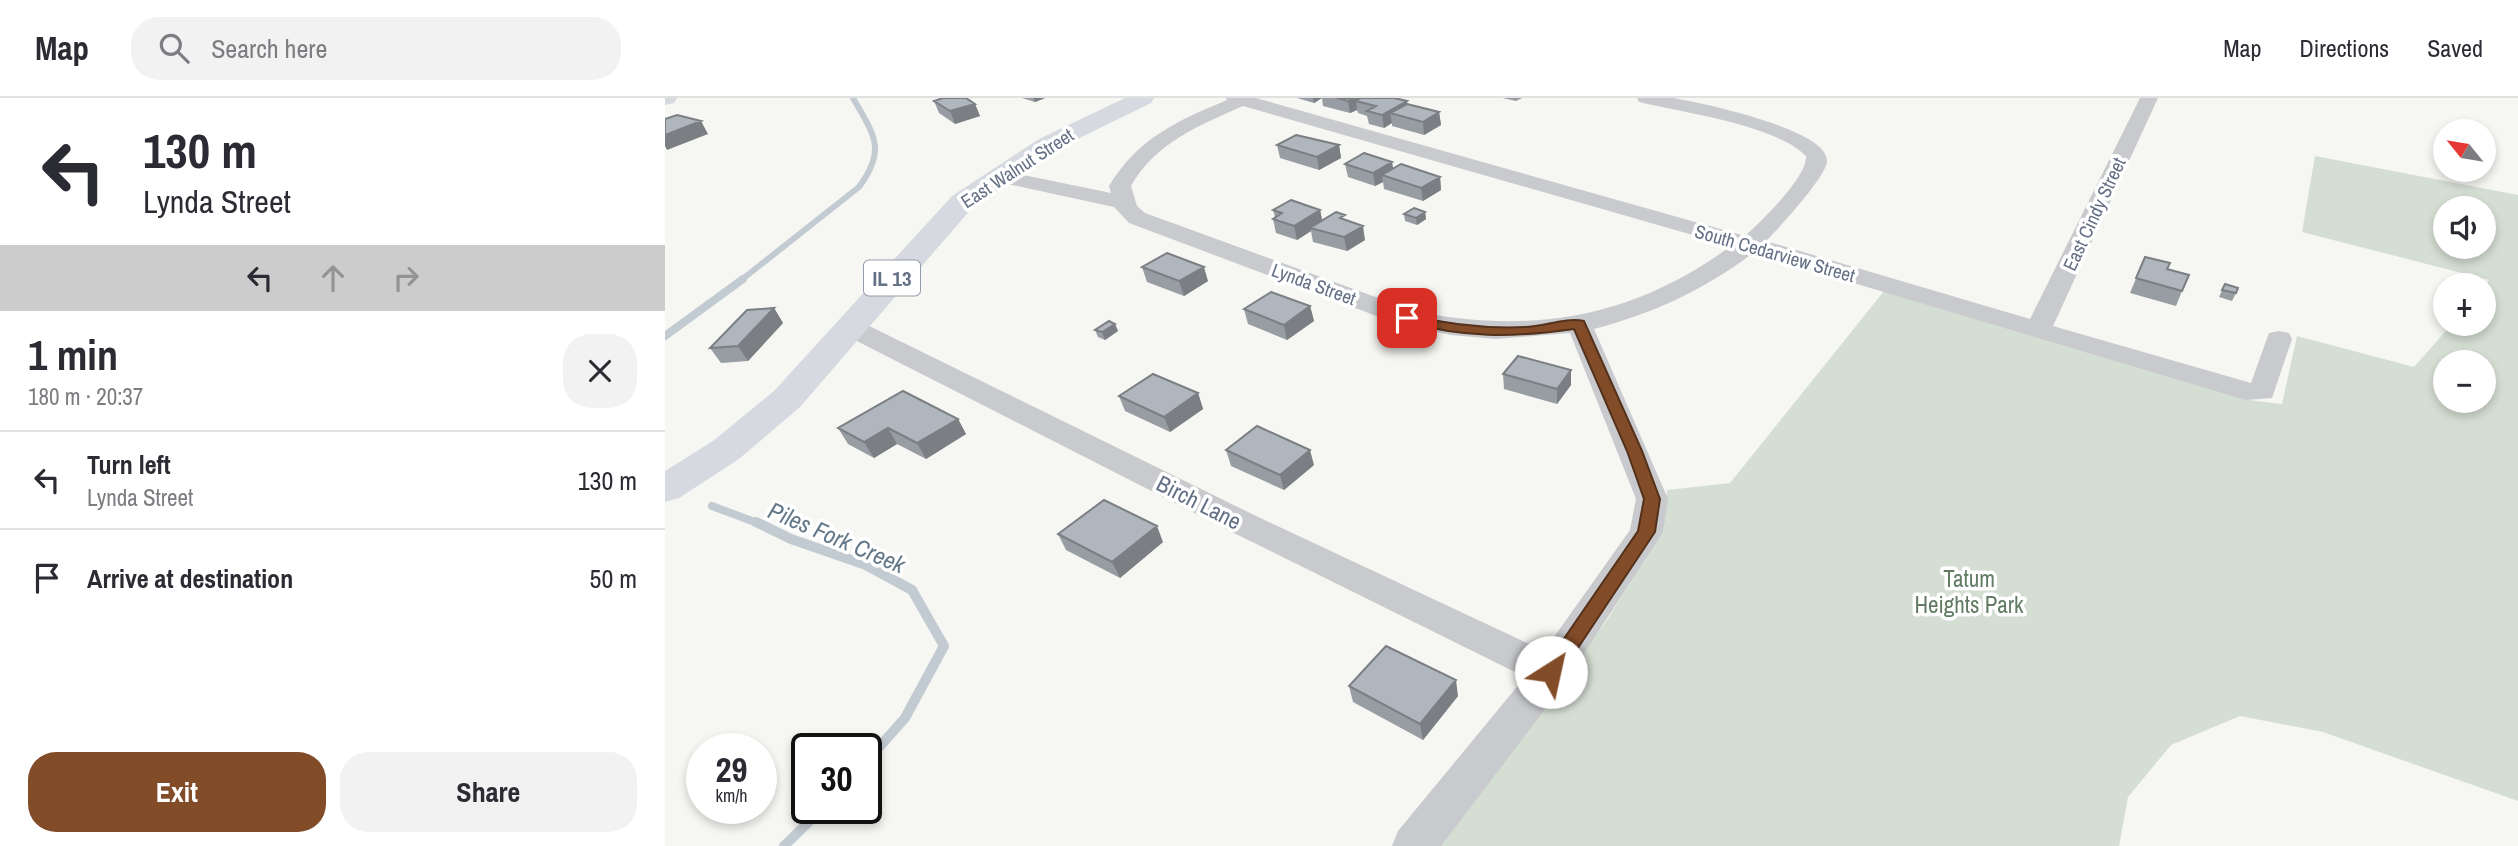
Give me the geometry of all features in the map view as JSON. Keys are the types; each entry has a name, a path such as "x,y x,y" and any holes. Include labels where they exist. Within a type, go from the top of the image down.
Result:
{"highway":[{"name":"East Walnut Street","path":"665,489 726,450 787,399 962,202 1068,132 1143,98"}],"street":[{"name":"Lynda Street","path":"1123,202 1126,209 1137,218 1407,318 1444,328 1528,331 1579,324 1624,313 1663,299 1721,266 1749,244 1797,194 1818,165 1816,154 1809,147 1782,133 1646,98"},
{"name":"East Cindy Street","path":"2038,330 2149,98"},
{"path":"999,176 1123,202 1120,186 1126,173 1156,144 1241,99"},
{"name":"South Cedarview Street","path":"1241,99 1453,162 1749,244 2246,391 2262,392 2279,339"},
{"path":"1414,846 1551,672 1646,532 1652,499 1635,451 1579,324"},
{"name":"Birch Lane","path":"851,327 1242,523 1551,672"}],"green space":[{"name":"Tatum Heights Park","path":"2315,156 2433,179 2433,182 2450,182 2518,195 2518,801 2323,732 2240,716 2171,745 2128,797 2119,846 1435,846 1605,623 1663,530 1667,490 1730,483 1884,291 2249,400 2282,404 2297,336 2414,367 2441,336 2496,336 2496,273 2462,273 2302,232"}],"building":[{"path":"943,98 966,98 975,104 950,111 934,101"},
{"path":"1361,98 1394,98 1407,101 1382,115 1367,111 1376,106 1356,101"},
{"path":"1407,104 1439,112 1423,122 1390,113"},
{"path":"677,115 701,121 665,135 665,119"},
{"path":"1296,135 1339,145 1317,157 1277,145"},
{"path":"1364,153 1392,162 1373,173 1345,164"},
{"path":"1401,164 1440,177 1421,188 1382,175"},
{"path":"1291,200 1320,210 1294,226 1273,219 1282,213 1273,210"},
{"path":"1414,208 1425,212 1416,218 1404,214"},
{"path":"1336,212 1345,215 1340,218 1363,226 1344,237 1310,228"},
{"path":"1167,253 1204,267 1179,281 1142,267"},
{"path":"2145,257 2170,263 2167,269 2189,275 2182,291 2136,278"},
{"path":"2225,284 2238,288 2236,293 2222,290"},
{"path":"1271,292 1310,306 1284,325 1244,309"},
{"path":"774,308 738,346 710,348 747,310"},
{"path":"1109,321 1115,324 1102,332 1095,330"},
{"path":"1518,356 1571,370 1557,389 1503,374"},
{"path":"1153,374 1198,393 1164,417 1119,396"},
{"path":"903,391 958,419 917,443 888,428 864,442 838,428"},
{"path":"1257,426 1310,450 1280,475 1226,450"},
{"path":"1104,500 1157,526 1112,562 1058,534"},
{"path":"1386,646 1456,680 1420,724 1349,686"}],"waterway":[{"name":"Piles Fork Creek","path":"740,281 859,187 868,174 875,152 874,142 872,132 853,98"},
{"name":"Piles Fork Creek","path":"665,336 743,279"},
{"name":"Piles Fork Creek","path":"712,506 760,524"},
{"name":"Piles Fork Creek","path":"756,522 791,539 866,565 912,590 944,646 905,718 882,744"},
{"name":"Piles Fork Creek","path":"784,846 807,824"}],"route":[{"path":"1407,318 1444,328 1484,331 1528,331 1579,324 1635,451 1652,499 1646,532 1551,672"}]}
